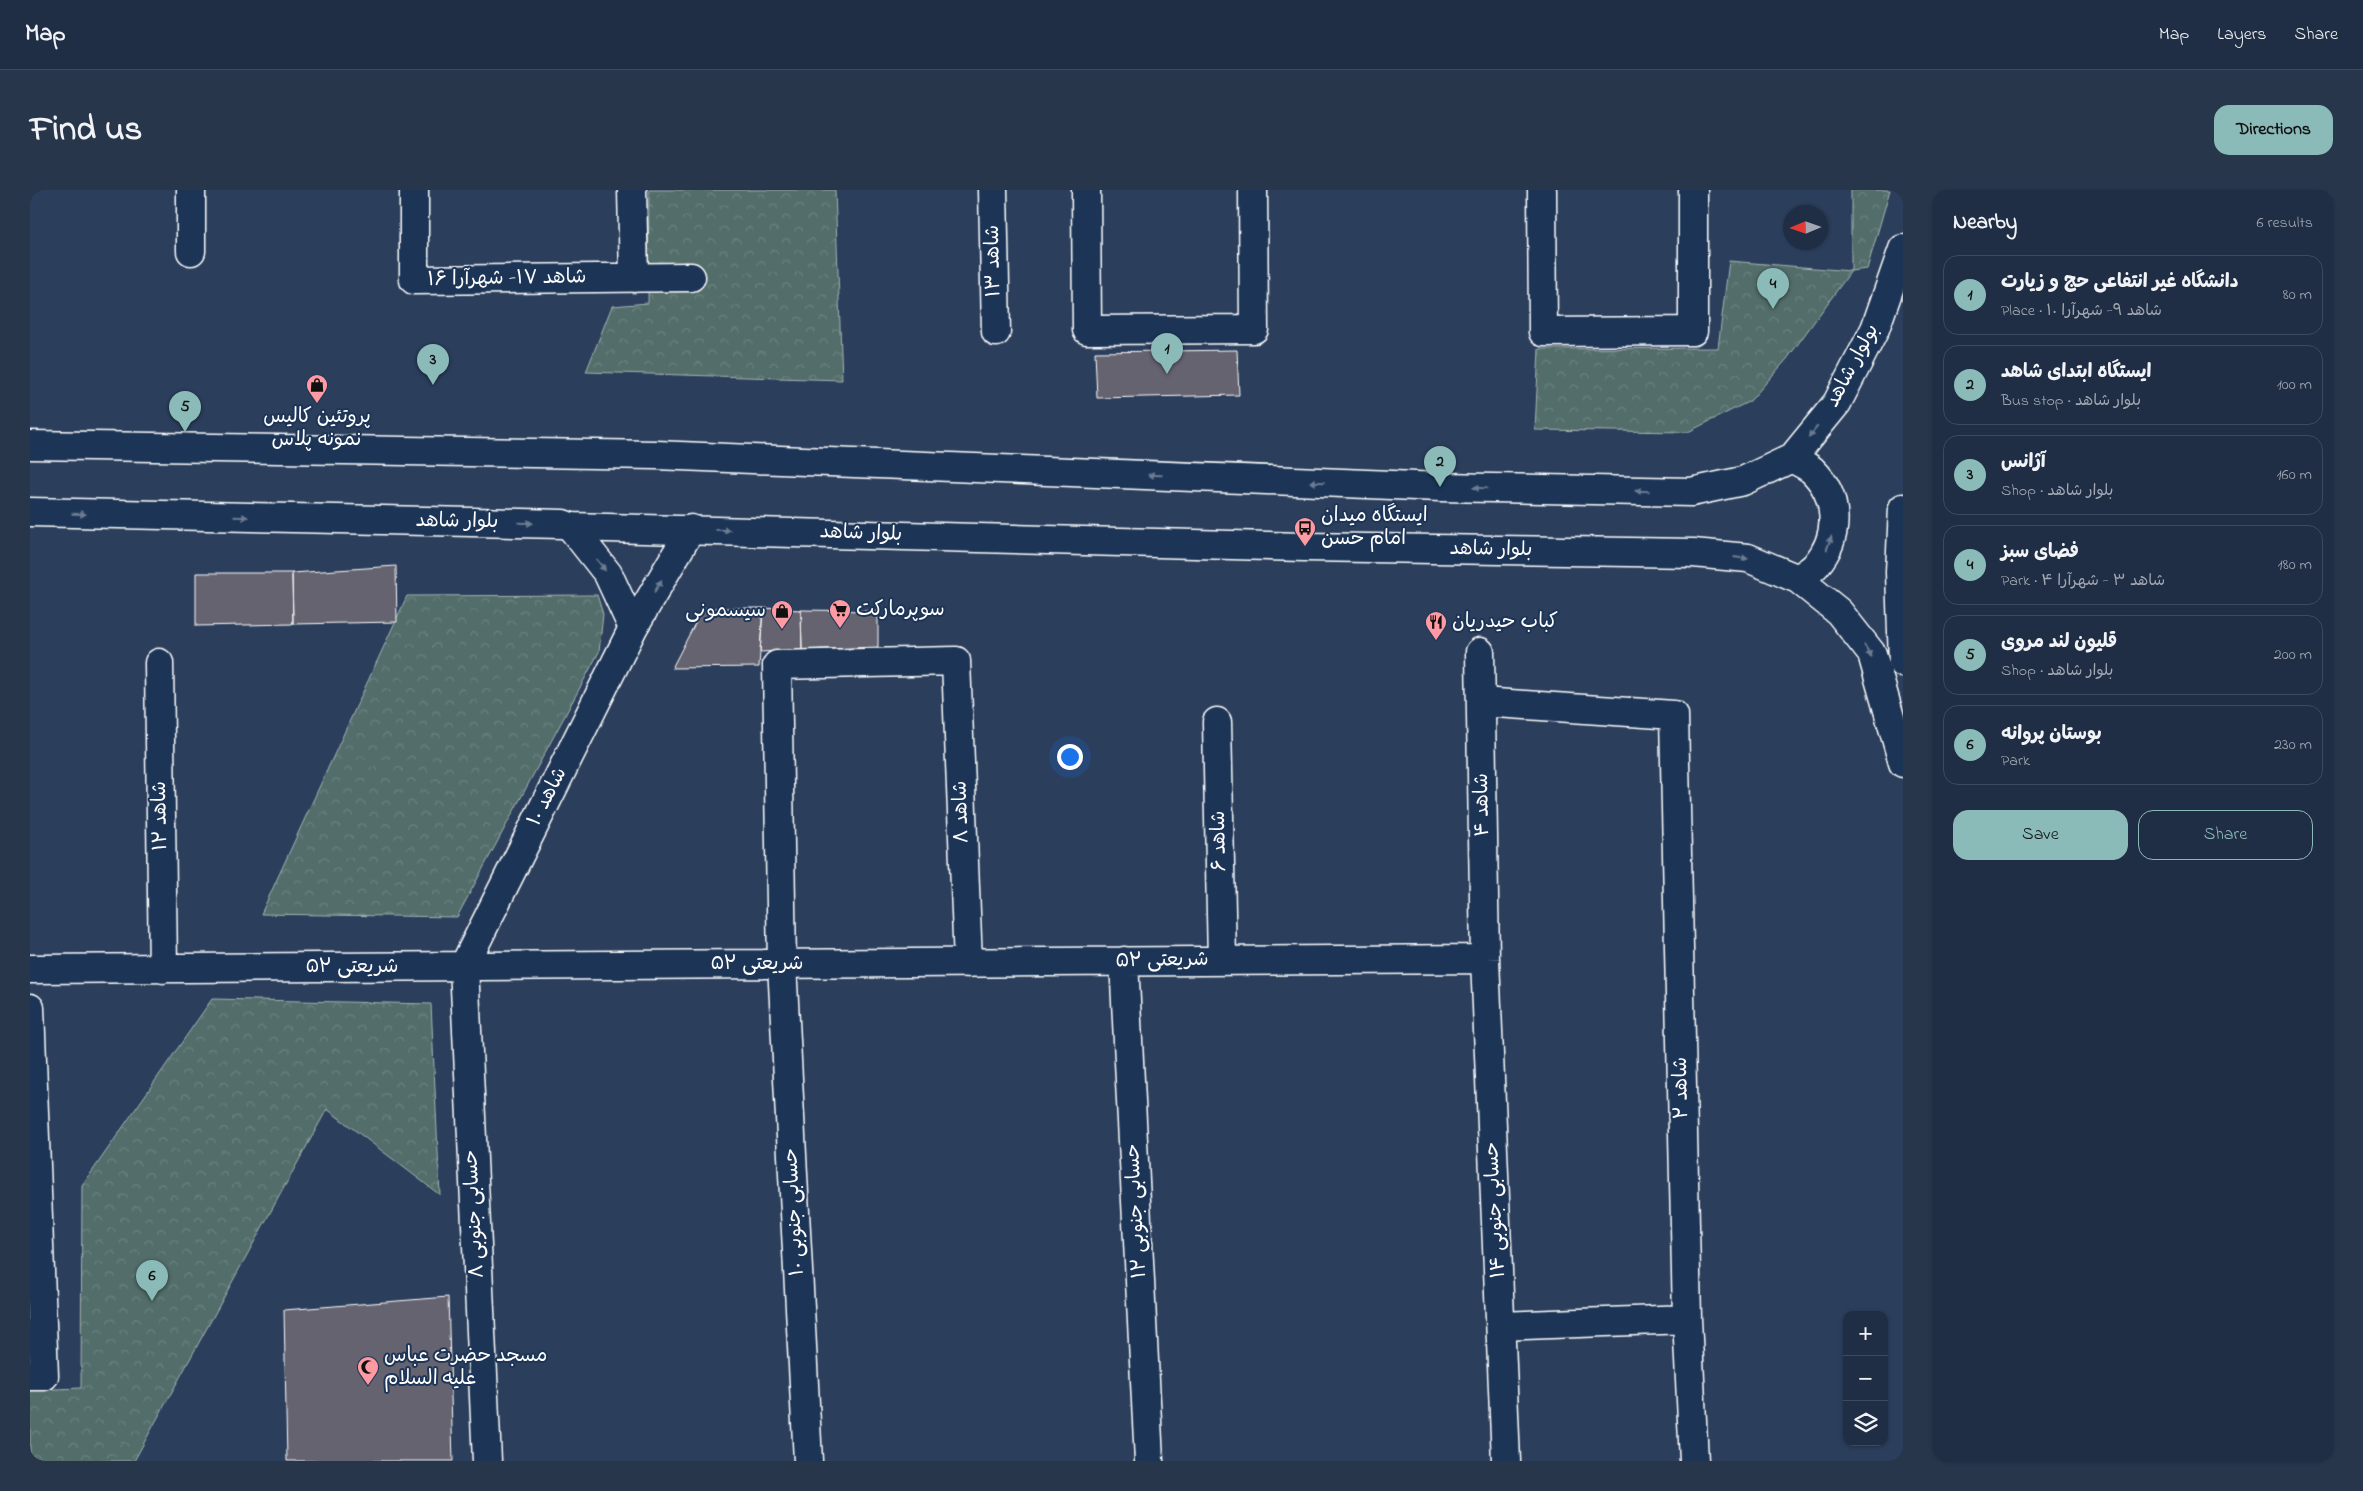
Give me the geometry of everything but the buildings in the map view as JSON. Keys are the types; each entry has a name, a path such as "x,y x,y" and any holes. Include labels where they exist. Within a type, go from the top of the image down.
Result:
{"main road":[{"path":"191,190 191,251"},
{"name":"شاهد ۱۷- شهرآرا ۱۶","path":"414,190 414,280 691,277"},
{"path":"632,190 634,278"},
{"name":"شاهد ۱۳","path":"993,190 996,332"},
{"path":"1086,190 1087,330 1254,330 1253,190"},
{"path":"1542,190 1542,332 1693,331 1693,190"},
{"name":"بولوار شاهد","path":"30,445 656,455 1440,487 1691,492 1743,481 1792,458 1837,403 1875,329 1903,249"},
{"path":"1792,458 1810,469 1825,486 1833,506 1834,527 1828,548 1816,566 1798,579 1839,612 1872,654 1903,763"},
{"path":"1903,508 1900,572 1903,663"},
{"name":"بلوار شاهد","path":"30,512 562,524 571,527 1305,547 1693,553 1748,558 1798,579"},
{"path":"571,527 608,574 633,628"},
{"name":"شاهد ۱۰","path":"464,966 633,628 691,529"},
{"name":"شاهد ۴","path":"1480,652 1484,958"},
{"name":"شاهد ۸","path":"782,964 777,665 956,661 968,962"},
{"name":"شاهد ۱۲","path":"159,663 163,968"},
{"name":"شاهد ۲","path":"1481,702 1674,715 1687,1319 1694,1461"},
{"name":"شاهد ۶","path":"1217,722 1222,960"},
{"name":"شریعتی ۵۲","path":"30,969 1484,958"},
{"name":"حسابی جنوبی ۱۴","path":"1484,958 1506,1461"},
{"name":"حسابی جنوبی ۱۲","path":"1124,961 1149,1461"},
{"name":"حسابی جنوبی ۱۰","path":"782,964 808,1461"},
{"name":"حسابی جنوبی ۸","path":"464,966 487,1461"},
{"path":"30,1008 44,1376 30,1376"},
{"path":"1501,1326 1687,1319"}],"green space":[{"path":"649,190 835,190 842,380 586,372 612,306 648,303"},
{"path":"1851,190 1890,190 1867,269 1851,271"},
{"path":"1729,261 1851,271 1787,359 1750,401 1688,432 1535,430 1539,349 1718,348"},
{"path":"597,595 603,614 599,652 457,917 261,914 407,596"},
{"path":"212,999 431,1004 440,1195 327,1109 134,1461 30,1461 30,1390 81,1388 82,1186"}],"place":[{"name":"فضای سبز","path":"1773,309"},
{"name":"دانشگاه غیر انتفاعی حج و زیارت","path":"1167,374"},
{"name":"آژانس","path":"433,385"},
{"name":"پروتئین کالیس نمونه پلاس","path":"317,404"},
{"name":"قلیون لند مروی","path":"185,432"},
{"name":"ایستگاه ابتدای شاهد","path":"1440,487"},
{"name":"ایستگاه میدان امام حسن","path":"1305,547"},
{"name":"سوپرمارکت","path":"840,629"},
{"name":"سیسمونی","path":"782,630"},
{"name":"کباب حیدریان","path":"1436,641"},
{"name":"بوستان پروانه","path":"152,1301"},
{"name":"مسجد حضرت عباس علیه السلام","path":"368,1386"}]}
